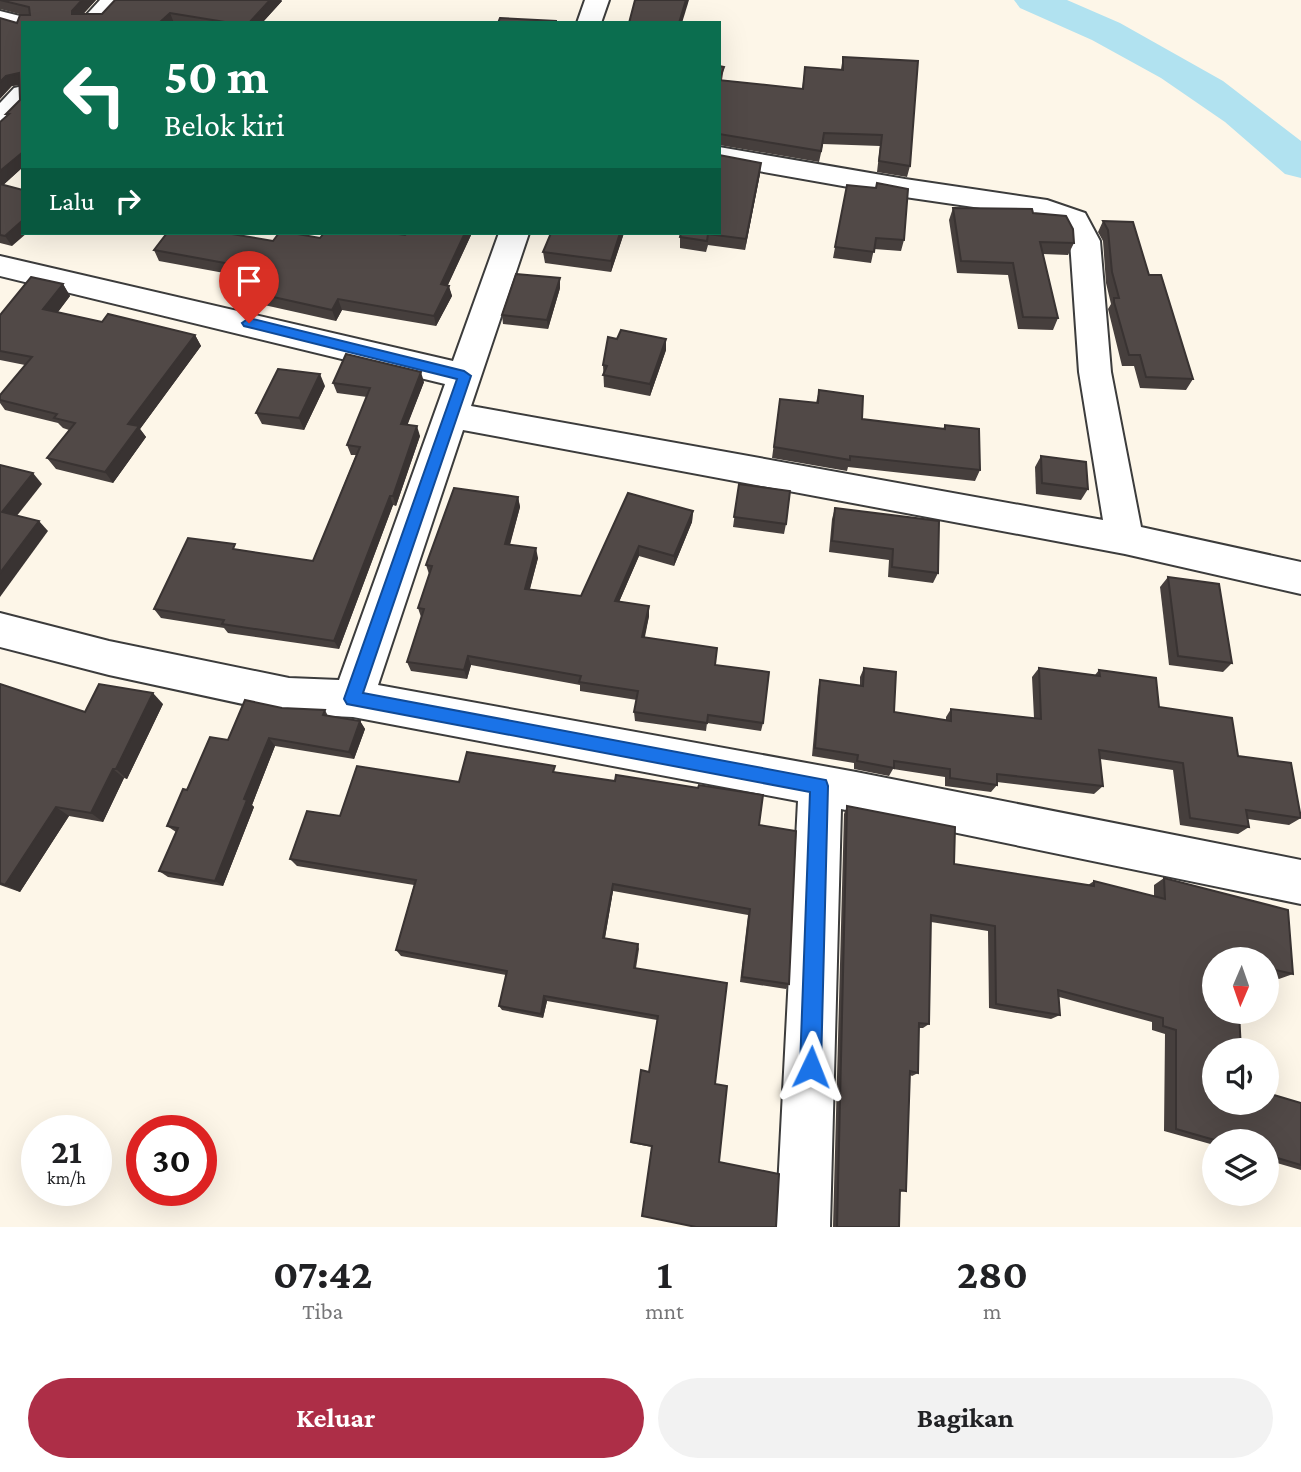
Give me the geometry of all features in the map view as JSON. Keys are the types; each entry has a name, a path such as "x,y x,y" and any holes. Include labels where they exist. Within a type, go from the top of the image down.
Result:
{"street":[{"path":"93,21 114,0"},
{"path":"590,21 597,0"},
{"path":"0,18 21,23"},
{"path":"0,118 21,96"},
{"path":"721,155 905,188 1047,209 1075,219 1085,241 1095,372 1125,539"},
{"path":"353,699 513,235"},
{"path":"0,266 464,376"},
{"path":"452,415 1125,539 1301,578"},
{"path":"0,631 109,658 289,696 353,699 820,786 1301,882"},
{"path":"803,1227 820,786"}],"building":[{"path":"0,0 82,0 72,14 102,14 115,0 270,0 251,21 219,21 170,13 161,21 21,21 21,154 0,171 0,122 20,100 19,73 6,76 0,82 0,18 17,23 20,15 30,15 29,7"},
{"path":"635,0 686,0 680,21 630,21"},
{"path":"500,18 556,21 499,21"},
{"path":"843,57 918,61 910,166 879,161 882,135 824,133 821,151 721,134 721,80 803,89 805,67 843,70"},
{"path":"721,155 761,163 746,239 716,235 721,235"},
{"path":"877,183 908,189 904,240 876,238 874,252 835,247 847,185 876,188"},
{"path":"0,184 21,189 21,222 5,236 0,235"},
{"path":"953,208 1032,209 1033,213 1066,216 1073,229 1074,243 1040,242 1058,318 1023,317 1013,263 961,261"},
{"path":"1103,221 1133,222 1149,275 1161,275 1193,379 1146,377 1140,355 1129,355 1114,302 1114,298 1119,298 1112,272 1108,230"},
{"path":"165,235 238,235 273,241 278,235 320,238 322,235 464,235 441,284 449,286 434,316 338,299 332,310 237,289 252,268 154,250"},
{"path":"550,235 619,235 611,261 543,252"},
{"path":"680,235 708,235 707,241"},
{"path":"516,274 560,278 547,320 502,315"},
{"path":"31,277 63,284 43,309 102,322 108,314 195,335 128,424 139,426 105,472 47,458 75,423 54,418 57,414 0,400 0,395 32,357 0,351 0,315"},
{"path":"621,330 666,339 650,384 603,375 607,366 603,365 608,337 617,339"},
{"path":"346,354 421,372 401,424 417,426 393,496 390,496 334,641 222,624 224,620 154,609 188,538 235,544 233,549 313,561 360,447 347,445 370,388 333,383"},
{"path":"278,369 320,374 299,418 256,413"},
{"path":"819,390 863,396 862,419 945,429 945,425 979,429 980,470 850,456 850,460 774,447 780,399 818,403"},
{"path":"1041,456 1086,462 1088,489 1042,483"},
{"path":"0,465 33,473 2,512 39,521 0,573"},
{"path":"739,484 790,491 786,524 734,517"},
{"path":"454,488 518,497 505,544 536,548 525,589 581,596 628,493 693,511 674,556 639,546 615,601 649,606 642,637 717,648 715,665 769,672 763,723 708,715 707,723 634,712 638,691 579,682 581,676 468,656 464,670 407,662 424,609 418,608 432,566 426,565"},
{"path":"835,508 939,521 938,573 892,567 893,549 832,541"},
{"path":"1168,577 1219,584 1232,663 1178,656"},
{"path":"864,668 896,672 894,712 951,721 951,709 1041,719 1039,668 1100,676 1099,670 1156,678 1159,707 1232,718 1238,756 1291,763 1301,818 1246,810 1249,827 1190,818 1183,763 1099,750 1103,786 997,774 997,785 950,778 950,769 894,761 894,768 857,761 858,755 815,748 820,680 863,686"},
{"path":"0,684 85,712 99,684 153,693 91,813 56,807 5,885 0,883"},
{"path":"245,700 282,708 325,710 323,715 360,721 349,752 269,738 215,881 159,871 178,828 167,826 183,789 187,790 210,737 228,740"},
{"path":"467,752 555,766 553,772 615,781 616,775 763,795 759,825 796,831 789,984 742,977 750,909 613,884 603,938 638,944 634,968 727,983 715,1084 727,1086 719,1162 779,1174 776,1227 696,1227 642,1216 652,1146 631,1142 641,1070 649,1072 658,1016 544,996 541,1014 499,1006 507,971 396,950 416,880 290,859 307,811 340,816 357,766 459,782"},
{"path":"847,806 955,827 954,864 1094,886 1094,881 1165,899 1164,878 1288,910 1293,974 1279,971 1279,947 1202,947 1202,1024 1240,1024 1240,1038 1202,1038 1202,1115 1279,1115 1279,1097 1301,1103 1301,1165 1279,1159 1279,1129 1202,1129 1202,1136 1176,1129 1176,1030 1163,1026 1163,1018 1058,990 1060,1015 996,1004 995,926 931,915 929,1024 919,1023 918,1073 910,1071 906,1191 900,1190 899,1227 837,1227"}],"waterway":[{"path":"1033,0 1106,31 1175,69 1240,113 1301,164"}],"route":[{"path":"249,323 464,376 353,699 820,786 811,1067"}]}
